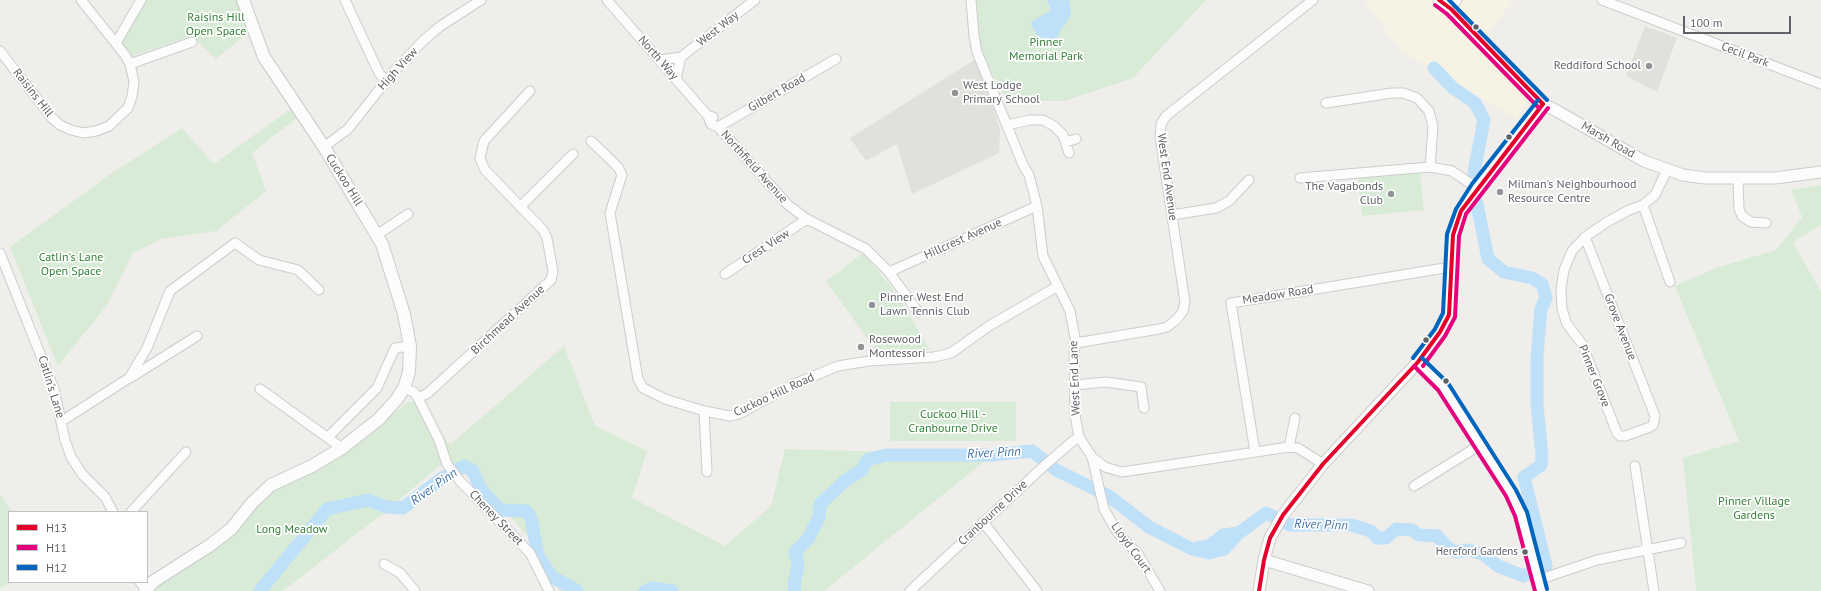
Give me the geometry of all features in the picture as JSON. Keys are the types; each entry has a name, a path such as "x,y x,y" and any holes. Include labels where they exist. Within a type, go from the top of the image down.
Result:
{"main road":[{"name":"Cuckoo Hill","path":"144,587 209,546 231,529 258,496 271,485 312,466 342,448 379,420 397,399 404,388 409,372 410,346 404,314 382,244 324,147 264,57 244,0"}],"street":[{"name":"Raisins Hill","path":"0,50 52,118 60,126 83,132 96,131 109,126 128,108 134,82 130,64 116,43 81,0"},
{"path":"116,43 141,0"},
{"path":"345,0 379,73 386,81"},
{"name":"High View","path":"324,147 348,129 407,57 439,27 481,0"},
{"name":"North Way","path":"607,0 708,116 713,117 716,120 717,125"},
{"name":"West Way","path":"660,60 681,57 755,0"},
{"name":"West End Lane","path":"971,0 977,52 1023,165 1029,175 1036,206 1043,256 1070,311 1076,343 1074,352 1075,415 1079,437 1092,457 1105,467 1122,472 1289,446"},
{"name":"West End Avenue","path":"1076,343 1159,329 1167,327 1177,320 1186,302 1160,137 1161,124 1166,116 1313,0"},
{"name":"Marsh Road","path":"1439,0 1454,5 1543,104 1644,161 1667,170 1690,176 1738,179 1775,178 1821,172"},
{"name":"Cecil Park","path":"1602,0 1821,84"},
{"path":"130,64 192,42"},
{"path":"676,78 681,57"},
{"name":"Gilbert Road","path":"717,125 836,59"},
{"name":"Birchmead Avenue","path":"418,398 428,393 551,280 553,271 547,238 542,230 485,170 480,158 484,141 530,91"},
{"path":"1326,104 1392,92 1403,93 1417,98 1428,111 1432,126 1430,167"},
{"path":"1260,591 1264,560 1276,524 1323,464 1418,362 1440,332 1449,315 1451,303 1453,235 1461,211 1477,188 1543,104"},
{"path":"1007,125 1030,120 1043,120 1063,135 1069,153"},
{"name":"Northfield Avenue","path":"717,125 780,198 807,219 866,249 889,272 918,312"},
{"path":"1066,142 1076,139"},
{"name":"Cuckoo Hill Road","path":"591,141 618,166 622,175 610,213 638,379 643,388 666,399 704,411 730,416 740,414 792,385 838,366 869,361 934,357 951,353 989,326 1058,286"},
{"path":"520,207 573,154"},
{"path":"1300,178 1430,167 1452,171 1477,188"},
{"name":"Pinner Grove","path":"1625,436 1620,436 1617,433 1582,344 1567,324 1562,309 1561,289 1564,270 1572,251 1585,237 1606,222 1643,205 1655,195 1667,170"},
{"path":"1738,179 1739,209 1742,216 1751,222 1766,223"},
{"path":"1172,215 1216,208 1230,201 1249,180"},
{"path":"1643,205 1670,282"},
{"name":"Hillcrest Avenue","path":"889,272 1036,206"},
{"path":"377,235 408,214"},
{"name":"Crest View","path":"725,274 807,219"},
{"name":"Grove Avenue","path":"1585,237 1655,416 1653,425 1625,436"},
{"path":"129,378 146,348 170,291 235,243 259,260 298,270 319,290"},
{"name":"Catlin's Lane","path":"0,253 45,365 71,457 82,474 104,497 112,511"},
{"name":"Meadow Road","path":"1254,452 1231,303 1451,267"},
{"path":"62,421 197,336"},
{"path":"328,437 377,388 395,348 410,346"},
{"path":"1418,362 1443,386 1511,493 1521,514 1541,591"},
{"path":"1074,385 1106,382 1141,388 1144,408"},
{"name":"Cheney Street","path":"404,388 414,392 418,398 439,440 447,464 460,481 530,553 549,591"},
{"path":"260,389 342,448"},
{"path":"704,411 707,472"},
{"path":"1295,418 1289,446 1298,448 1323,464"},
{"name":"Cranbourne Drive","path":"910,591 983,522 1079,437"},
{"path":"1414,486 1480,445"},
{"path":"132,511 186,452"},
{"name":"Lloyd Court","path":"1092,457 1104,509 1117,532 1138,554 1160,591"},
{"path":"1635,466 1654,591"},
{"path":"983,522 1038,591"},
{"path":"1538,577 1597,560 1647,551 1680,543"},
{"path":"1264,560 1368,591"},
{"path":"384,564 400,573 415,591"}],"shaded area":[{"path":"1364,0 1514,0 1492,27 1479,48 1529,98 1517,119 1401,51"},
{"name":"Reddiford School","path":"1645,26 1677,38 1657,92 1626,76"},
{"name":"West Lodge Primary School","path":"979,57 1000,130 999,153 912,194 897,144 866,161 850,138"}],"green space":[{"name":"Raisins Hill Open Space","path":"146,0 240,0 250,31 216,59 192,36 132,56 121,43"},
{"name":"Pinner Memorial Park","path":"975,0 1206,0 1133,78 1064,101 1007,100 986,62 980,43"},
{"name":"Catlin's Lane Open Space","path":"292,108 298,117 252,153 266,191 216,231 161,239 133,253 107,305 58,366 10,247 112,173 182,128 214,164"},
{"name":"The Vagabonds Club","path":"1420,172 1424,210 1362,216 1358,178"},
{"name":"Pinner Village Gardens","path":"1821,185 1821,225 1793,242 1821,292 1821,591 1696,591 1683,458 1739,441 1675,286 1719,267 1776,250 1802,217 1791,190"},
{"name":"Pinner West End Lawn Tennis Club","path":"863,253 889,284 909,314 929,350 874,353 874,341 869,341 826,281"},
{"name":"Long Meadow","path":"564,346 595,426 647,451 632,498 725,546 771,506 785,449 992,455 824,591 560,591 544,554 464,466 439,466 391,507 283,591 151,591 267,495 296,479 378,427 405,404 412,401 420,404 450,445"},
{"name":"Cuckoo Hill - Cranbourne Drive","path":"890,402 1016,402 1016,441 890,441"},
{"path":"0,494 11,511 8,511 8,583 11,583 0,588"}],"water":[{"path":"1047,0 1069,0 1071,11 1069,19 1059,32 1057,39 1052,42 1038,36 1033,29 1031,22 1051,10"}],"waterway":[{"name":"River Pinn","path":"1434,68 1453,88 1475,103 1484,120 1474,172"},
{"name":"River Pinn","path":"795,591 794,584 798,566 795,552 808,539 819,517 820,504 846,480 862,470 867,460 886,455 992,455 1032,451 1056,470 1109,496 1149,527 1192,549 1209,553 1224,549 1239,533 1266,513 1290,525 1351,525 1371,531 1377,538 1386,538 1396,529 1412,530 1419,535 1437,536 1448,548 1456,552 1469,550 1483,554 1498,566 1523,576 1546,566 1524,477 1541,465 1542,456 1537,405 1537,357 1541,309 1546,298 1542,284 1532,278 1504,272 1488,259 1477,204"},
{"name":"River Pinn","path":"260,591 327,509 368,500 386,507 403,508 441,479 464,466 473,471 480,488 500,510 526,511 531,518 538,555 551,576 577,591"},
{"path":"1197,548 1209,546 1223,535 1239,533"},
{"name":"River Pinn","path":"645,591 653,588 672,591"}],"transit line":[{"name":"H13","path":"1439,0 1451,9 1543,104"},
{"name":"H12","path":"1449,0 1547,100"},
{"name":"H11","path":"1435,5 1447,14 1539,108"},
{"name":"H12","path":"1413,358 1435,329 1443,313 1447,234 1456,209 1472,184 1538,100"},
{"name":"H13","path":"1259,591 1264,560 1270,538 1283,515 1323,464 1418,362 1440,332 1449,315 1453,235 1461,211 1543,104"},
{"name":"H11","path":"1423,366 1445,336 1455,317 1459,236 1466,214 1548,108"},
{"name":"H12","path":"1422,358 1448,383 1516,490 1527,512 1547,589"},
{"name":"H11","path":"1414,366 1438,390 1506,496 1515,516 1535,591"}],"place":[{"name":"Reddiford School","path":"1649,66"},
{"name":"West Lodge Primary School","path":"955,93"},
{"name":"Milman's Neighbourhood Resource Centre","path":"1500,192"},
{"name":"The Vagabonds Club","path":"1391,194"},
{"name":"Pinner West End Lawn Tennis Club","path":"872,305"},
{"name":"Rosewood Montessori","path":"861,347"},
{"name":"Hereford Gardens","path":"1525,552"}]}
